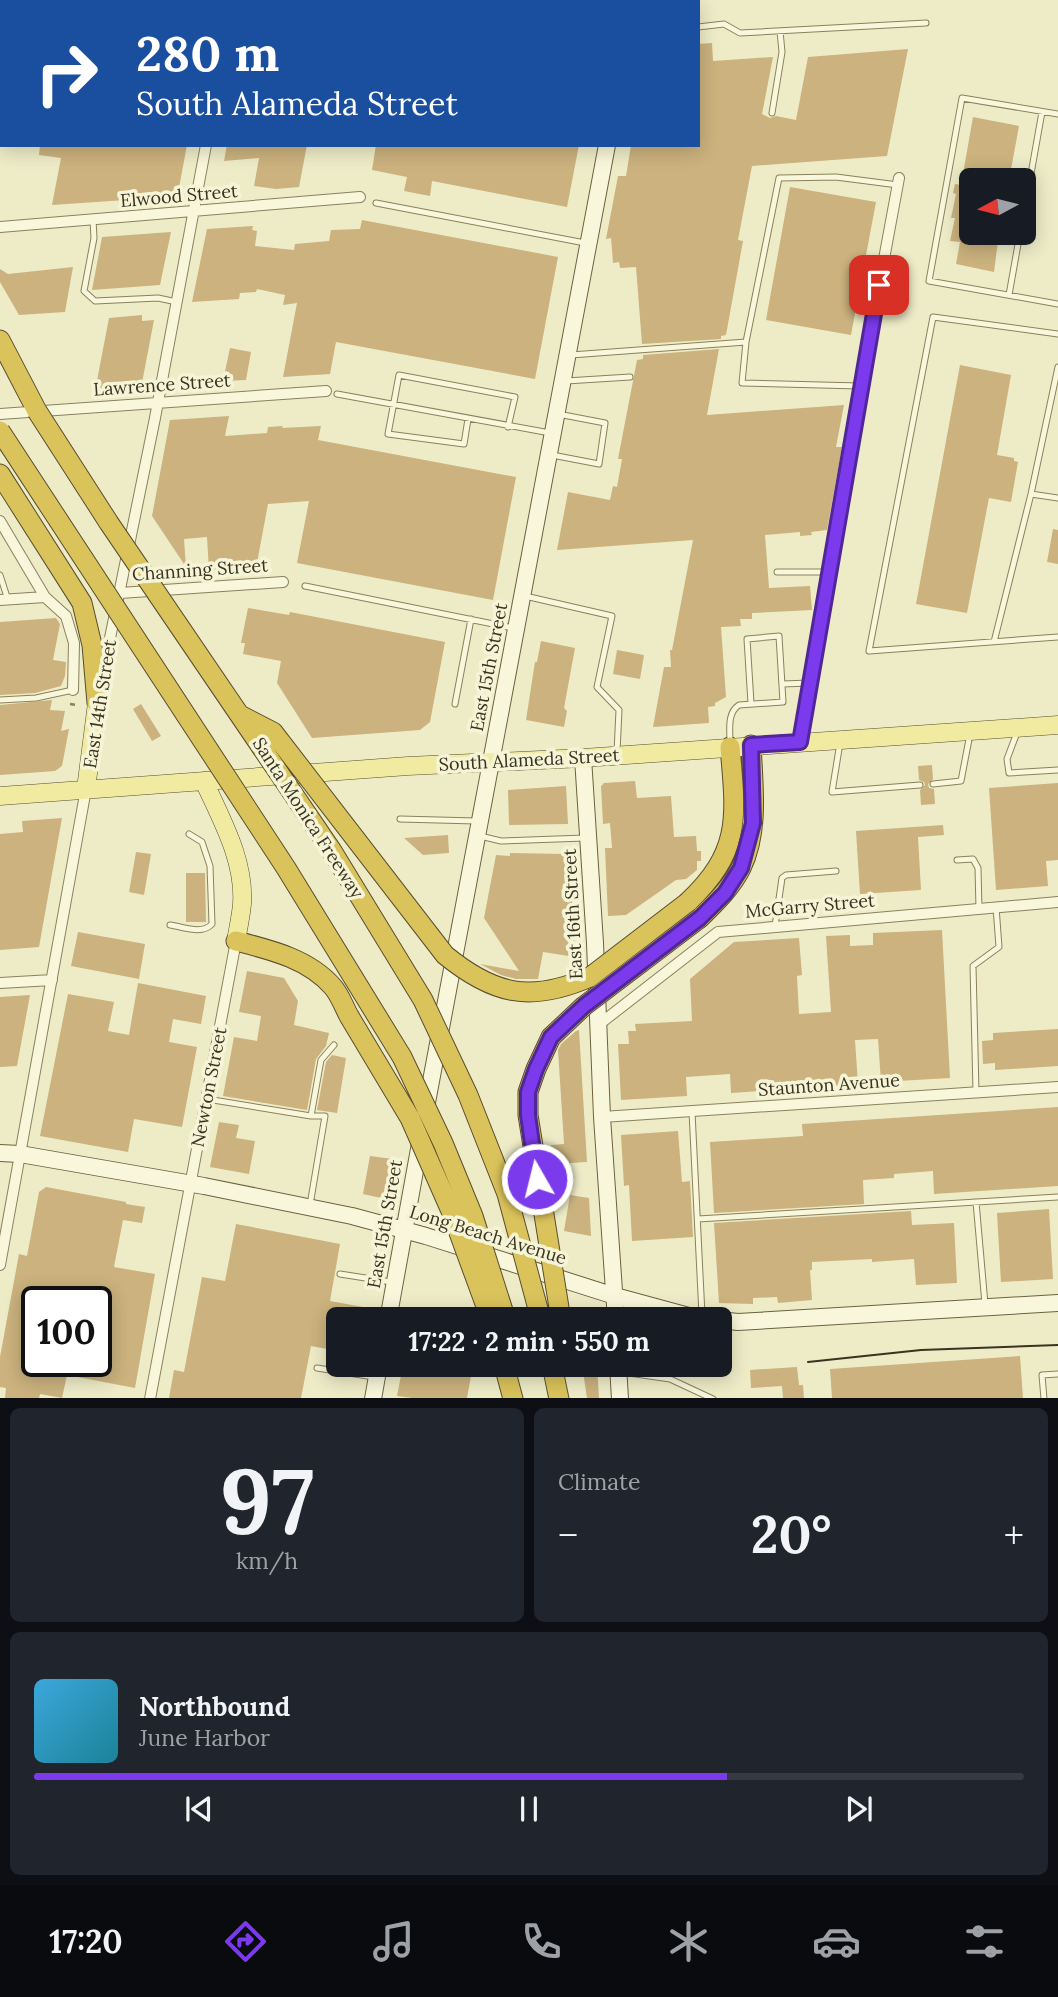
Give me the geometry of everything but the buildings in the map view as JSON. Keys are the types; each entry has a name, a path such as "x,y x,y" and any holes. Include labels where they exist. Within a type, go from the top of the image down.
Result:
{"highway":[{"path":"0,340 37,411"},
{"name":"Santa Monica Freeway","path":"0,354 109,523 332,851 423,1000 468,1095 507,1194 537,1307"},
{"path":"0,430 286,868 402,1057 443,1143 473,1216 502,1307"},
{"path":"0,474 82,603 92,645 97,703"},
{"path":"240,715 273,732 444,955 469,975 497,988 521,992 574,984 590,977 725,893 744,860 753,823 751,745"},
{"path":"559,1307 528,1115 528,1092 551,1037 694,910 721,863 731,839 735,806 730,747"},
{"path":"236,942 275,951 307,966 334,988 410,1118 452,1211 486,1307"},
{"path":"507,1377 513,1398"},
{"path":"517,1377 521,1398"},
{"path":"555,1377 560,1398"},
{"path":"560,1377 560,1398"}],"main road":[{"name":"East 14th Street","path":"86,789 97,703"},
{"name":"South Alameda Street","path":"0,796 1058,725"},
{"name":"Newton Street","path":"204,781 235,851 242,902 236,942"}],"street":[{"name":"East 14th Street","path":"97,703 158,402 206,147"},
{"name":"East 15th Street","path":"390,1307 607,147"},
{"path":"858,405 899,181"},
{"name":"Elwood Street","path":"0,227 360,197"},
{"name":"Lawrence Street","path":"0,414 331,392"},
{"path":"0,522 45,597 65,614 74,643 73,691"},
{"name":"Channing Street","path":"120,593 283,582"},
{"path":"4,600 45,597"},
{"name":"East 16th Street","path":"583,758 595,943 602,1117 615,1307"},
{"name":"East 14th Street","path":"0,1265 4,1219 20,1154 86,789"},
{"name":"McGarry Street","path":"597,1026 718,932 1058,902"},
{"name":"Newton Street","path":"150,1398 236,942"},
{"path":"0,983 52,980"},
{"name":"Staunton Avenue","path":"602,1117 1058,1087"},
{"name":"Long Beach Avenue","path":"0,1153 20,1154 191,1184 404,1229 615,1296 659,1307"},
{"path":"732,1321 1058,1303"},
{"path":"373,1398 377,1377"},
{"path":"619,1377 620,1398"}],"lane":[{"path":"700,27 724,24 740,33 926,23"},
{"path":"772,113 782,52 780,31"},
{"path":"1058,114 962,98 929,281 1058,304"},
{"path":"1032,168 1042,112"},
{"path":"860,386 742,383 746,342 779,178 836,177 899,181"},
{"path":"376,203 589,244"},
{"path":"93,220 94,238 84,291 95,301 158,298 177,302"},
{"path":"1009,295 1018,245"},
{"path":"1058,334 933,317 869,651 1058,637"},
{"path":"568,355 746,342"},
{"path":"994,642 1031,494 1058,367"},
{"path":"468,419 464,444 388,434 398,375 515,397 508,427"},
{"path":"563,381 630,377"},
{"path":"331,392 508,427 553,433"},
{"path":"800,742 858,405"},
{"path":"549,454 599,464 606,423 556,414"},
{"path":"1031,494 1058,498"},
{"path":"778,572 829,572"},
{"path":"0,575 4,600"},
{"path":"304,586 516,628"},
{"path":"522,595 612,616 597,687 619,710 617,755"},
{"path":"454,704 471,619"},
{"path":"730,747 730,718 734,708 739,705 783,702 779,636 747,639 751,704"},
{"path":"782,684 810,683"},
{"path":"0,700 36,698 73,691"},
{"path":"1018,727 1007,758 1009,773 1058,770"},
{"path":"933,784 961,781 971,731"},
{"path":"841,740 831,792 920,785"},
{"path":"400,819 478,828 501,841 588,838"},
{"path":"170,925 201,930 207,929 212,923 210,866 202,842 189,834"},
{"path":"957,860 973,859 978,868 979,909"},
{"path":"775,926 782,878 786,875 836,871"},
{"path":"976,1092 973,966 999,947 996,907"},
{"path":"311,1116 321,1059 334,1045"},
{"path":"207,1099 311,1116 326,1116 309,1208"},
{"path":"692,1111 698,1219 707,1307"},
{"path":"698,1219 1058,1197"},
{"path":"976,1202 985,1308"},
{"path":"340,1274 394,1283"},
{"path":"317,1368 326,1368"},
{"path":"1044,1398 1042,1375 1058,1374"},
{"path":"661,1377 713,1398"}],"path":[{"path":"70,704 77,705"}],"tram line":[{"path":"808,1362 921,1350 1058,1345"}],"route":[{"path":"537,1179 528,1115 528,1092 551,1037 584,1006 700,918 725,893 741,868 753,823 751,745 800,742 879,285"}]}
